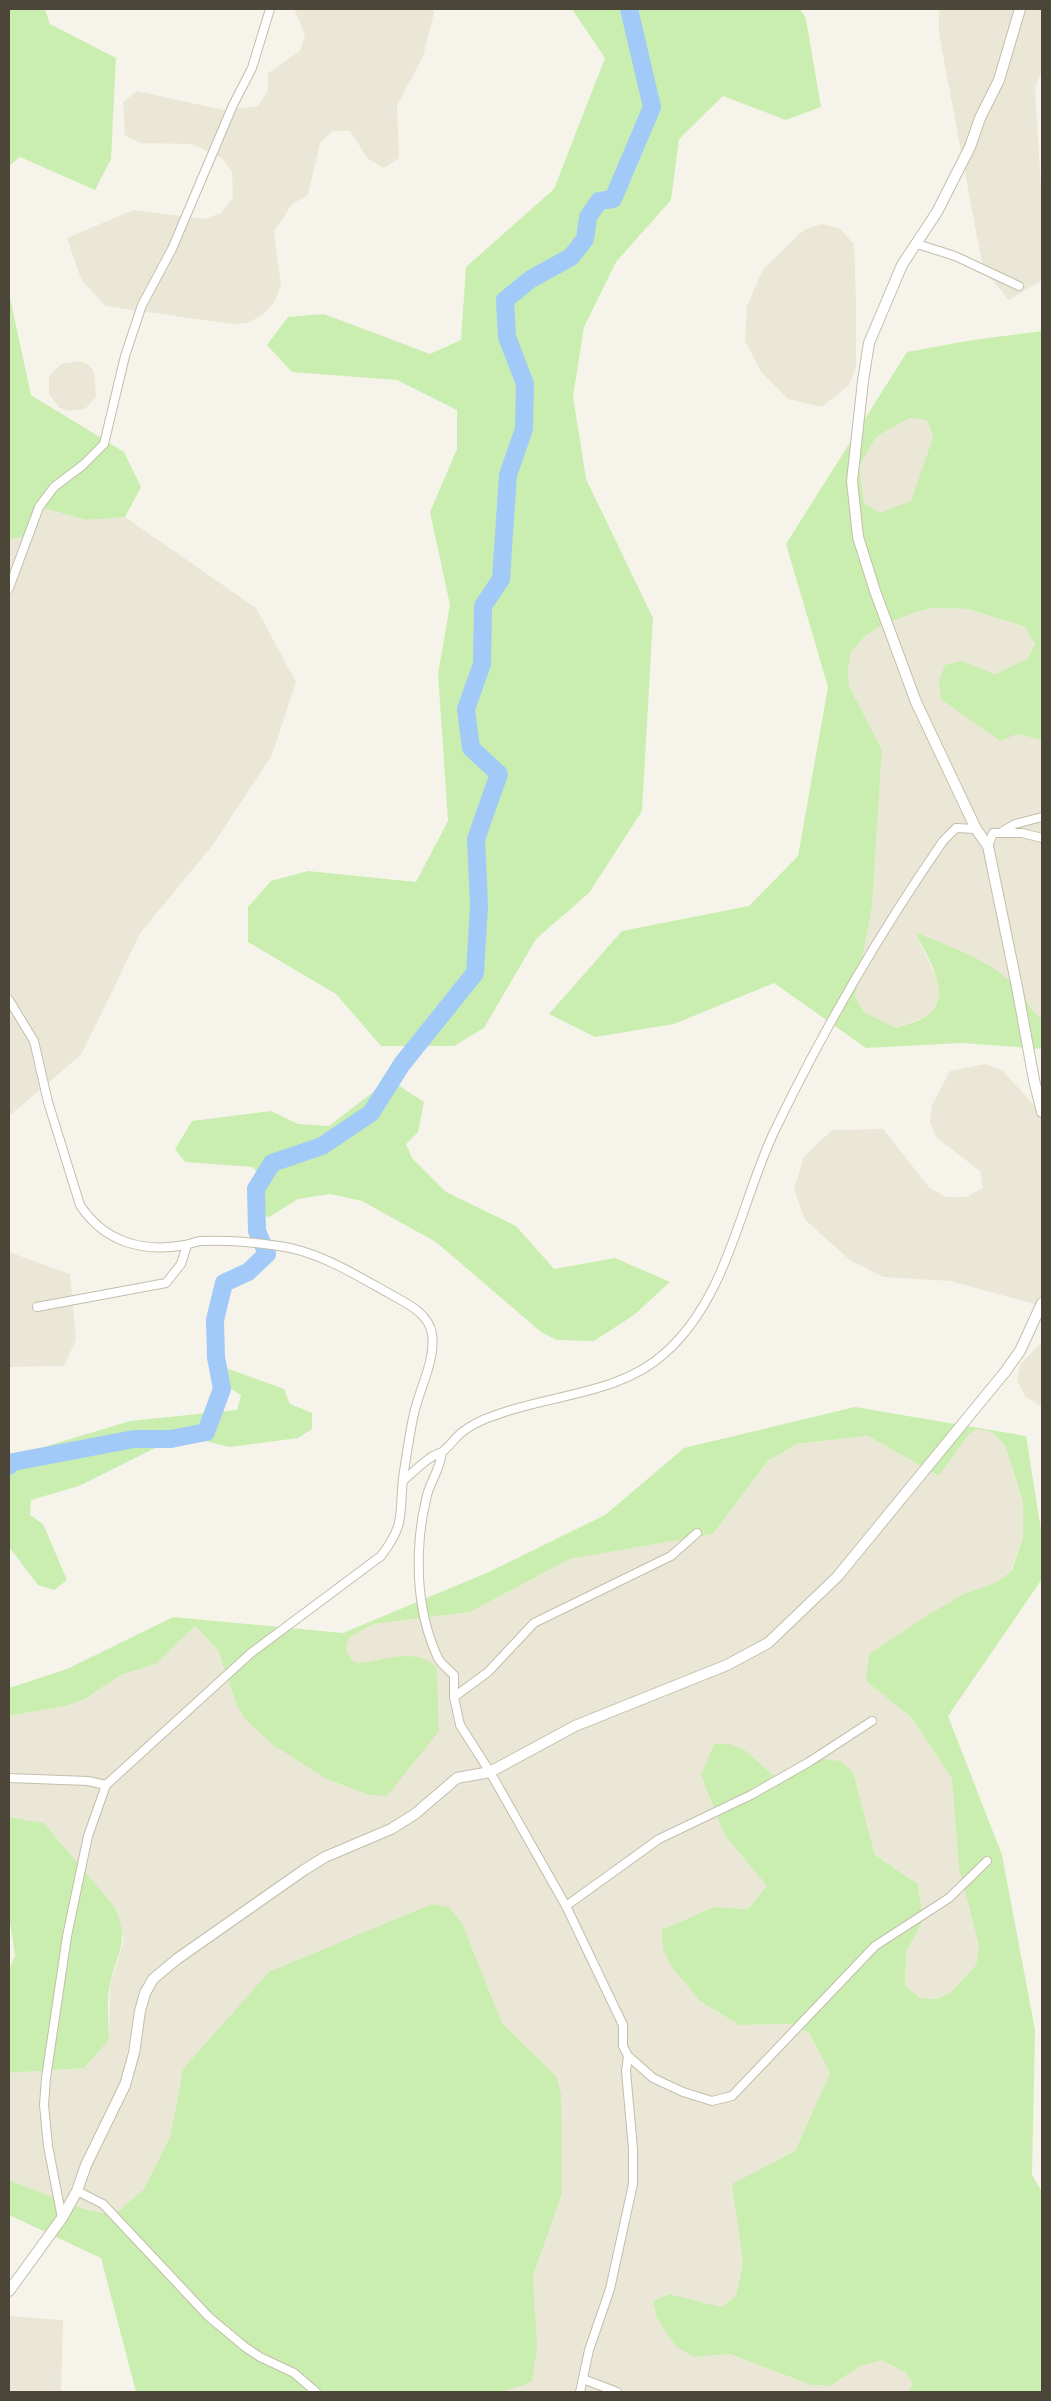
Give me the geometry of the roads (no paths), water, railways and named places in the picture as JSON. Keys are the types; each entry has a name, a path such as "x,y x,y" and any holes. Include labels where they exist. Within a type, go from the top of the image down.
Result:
{"street":[{"path":"9,588 38,506 54,487 83,465 104,444 124,356 142,305 172,249 233,105 252,68 270,9"},
{"path":"1020,9 999,80 980,118 970,147 937,212 902,265 869,343 862,381 852,481 858,537 882,610 916,702 976,829 988,846 1042,1112"},
{"path":"917,244 955,256 1019,286"},
{"path":"1004,831 1015,824 1042,817"},
{"path":"403,1481 432,1457 442,1452 460,1434 479,1422 498,1414 632,1376 666,1353 700,1309 714,1285 773,1136 801,1076 852,981 943,841 956,828 976,829"},
{"path":"988,846 993,833 1004,831 1042,838"},
{"path":"9,1001 34,1041 48,1102 74,1189 80,1205 89,1219 116,1240 149,1248 221,1240 280,1246 306,1252 373,1284 424,1316 432,1333 432,1352 415,1406 403,1481 402,1515 393,1540 382,1556 252,1653 106,1785 88,1836 67,1936 50,2062 46,2078 44,2105 48,2146 62,2218"},
{"path":"37,1307 166,1283 181,1264 187,1245"},
{"path":"9,2291 62,2218 77,2191 86,2165 125,2085 134,2052 140,2011 145,1993 153,1979 177,1959 304,1870 325,1857 391,1829 416,1814 458,1778 490,1772 575,1726 727,1665 768,1643 837,1577 1005,1372 1020,1351 1042,1302"},
{"path":"442,1452 436,1476 427,1493 421,1528 419,1584 424,1614 439,1660 454,1675 454,1697 460,1726 490,1772 566,1906 623,2025 623,2046 628,2056 653,2078 683,2092 712,2101 732,2096 875,1946 949,1898 987,1861"},
{"path":"454,1697 488,1672 534,1624 671,1556 697,1533"},
{"path":"566,1906 659,1839 751,1795 809,1762 872,1721"},
{"path":"9,1778 88,1782 106,1785"},
{"path":"580,2392 592,2342 610,2288 633,2184 633,2149 626,2071 628,2056"},
{"path":"77,2191 102,2204 209,2317 244,2347 294,2374 316,2392"},
{"path":"583,2379 617,2392"}],"waterway":[{"path":"9,1466 13,1462 134,1439 171,1439 206,1432 222,1389 216,1357 215,1320 224,1283 248,1272 267,1254 257,1231 256,1189 272,1163 322,1146 371,1113 402,1064 475,973 479,906 476,839 499,774 471,748 466,709 482,664 483,606 501,579 508,475 524,429 525,384 507,337 505,300 531,279 571,257 585,239 588,217 599,201 613,199 652,107 629,9"}]}
